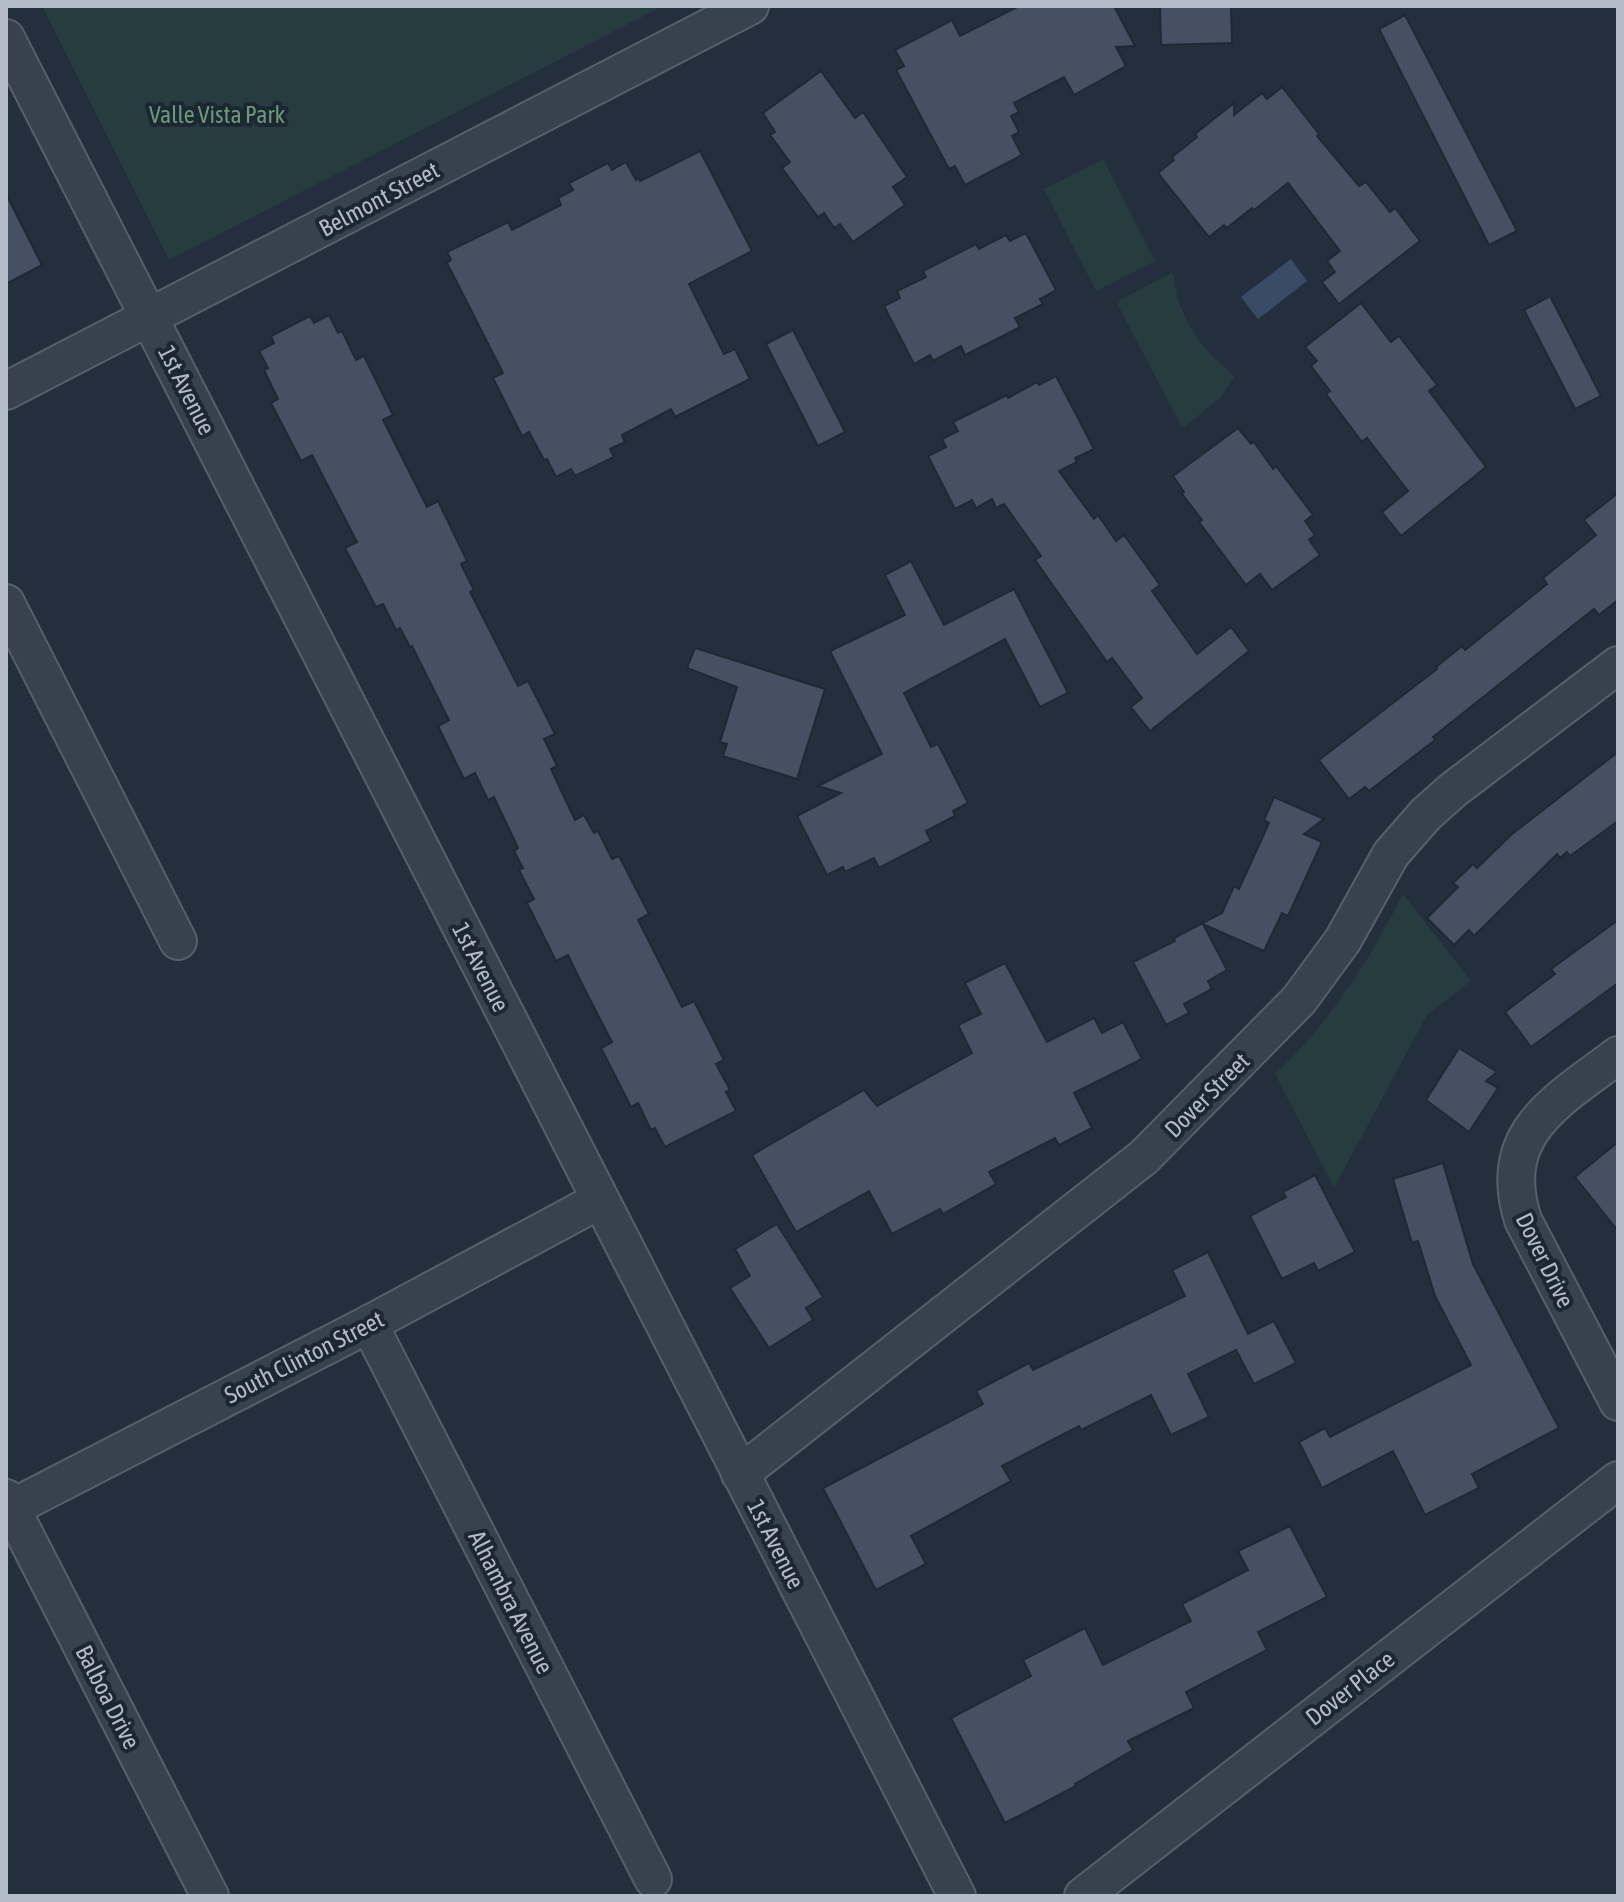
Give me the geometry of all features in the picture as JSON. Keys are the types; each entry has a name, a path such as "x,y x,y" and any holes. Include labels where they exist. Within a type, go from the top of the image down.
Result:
{"street":[{"name":"Belmont Street","path":"6,391 750,6"},
{"name":"1st Avenue","path":"6,38 957,1896"},
{"path":"6,603 178,941"},
{"name":"Dover Street","path":"740,1474 1144,1157 1299,1000 1343,940 1391,854 1426,814 1453,790 1618,665"},
{"name":"Dover Drive","path":"1618,1055 1533,1124 1519,1150 1515,1183 1516,1199 1523,1220 1618,1402"},
{"name":"South Clinton Street","path":"8,1506 369,1324 600,1200"},
{"name":"Alhambra Avenue","path":"369,1324 653,1879"},
{"name":"Dover Place","path":"1083,1896 1618,1480"},
{"name":"Balboa Drive","path":"8,1506 210,1896"}],"green space":[{"name":"Valle Vista Park","path":"42,6 663,6 169,260"},
{"path":"1103,159 1155,261 1096,291 1044,189"},
{"path":"1171,273 1189,325 1207,350 1234,377 1220,398 1184,427 1118,305 1120,300"},
{"path":"1403,894 1471,981 1427,1015 1334,1188 1275,1074 1313,1034 1347,990"}],"water":[{"path":"1291,259 1307,281 1258,319 1241,297"}],"building":[{"path":"1019,6 1114,6 1135,46 1116,47 1126,66 1074,95 1064,77 1014,103 1019,112 1011,116 1019,132 1012,136 1022,155 965,185 955,166 949,169 896,70 904,66 895,50 952,20 960,36"},
{"path":"1160,6 1231,6 1232,43 1161,45"},
{"path":"1405,15 1517,231 1489,245 1379,29"},
{"path":"821,71 855,118 863,112 907,177 893,187 905,205 853,242 840,224 834,228 824,213 818,217 782,168 790,162 770,135 775,132 763,113"},
{"path":"1282,87 1319,134 1317,136 1359,186 1366,182 1390,212 1395,208 1420,241 1339,304 1322,282 1335,272 1327,261 1340,251 1288,183 1254,210 1252,208 1227,228 1224,225 1209,237 1158,173 1197,137 1195,134 1234,103 1234,115 1262,93 1267,99"},
{"path":"700,151 752,251 689,284 724,354 735,349 750,379 675,417 671,409 622,435 625,442 610,449 614,457 575,476 571,469 556,477 529,432 522,436 493,378 503,373 447,263 451,260 447,252 508,222 512,230 561,205 558,198 573,190 569,183 608,163 612,170 626,162 636,180 639,178 640,181"},
{"path":"6,194 42,265 6,284"},
{"path":"1026,233 1056,290 1040,299 1043,304 1015,318 1020,327 997,339 965,355 961,346 933,361 930,355 914,364 884,306 900,298 897,291 926,277 923,271 976,244 979,249 1006,235 1010,241"},
{"path":"1550,296 1601,396 1575,409 1524,310"},
{"path":"1361,303 1391,342 1399,336 1437,385 1429,391 1486,467 1401,536 1382,512 1408,491 1367,438 1362,442 1326,394 1330,391 1311,366 1317,361 1305,347"},
{"path":"329,315 338,333 342,331 356,360 364,356 393,415 383,420 427,507 438,501 467,561 461,564 474,590 470,592 518,686 528,681 555,734 544,739 557,766 551,769 575,820 584,815 594,833 598,831 612,859 619,856 649,914 638,920 682,1007 694,1001 724,1060 716,1064 730,1090 726,1092 736,1111 665,1147 655,1128 651,1130 638,1103 631,1107 601,1048 612,1042 568,955 556,961 527,903 534,899 519,870 523,868 514,851 518,848 494,797 488,800 475,773 464,779 438,726 449,720 412,646 400,628 396,630 383,604 376,607 345,548 357,542 312,455 301,461 271,403 278,399 259,351 274,343 271,336 310,316 314,323"},
{"path":"793,330 845,432 818,446 766,344"},
{"path":"1056,376 1094,449 1075,458 1077,462 1059,471 1094,519 1098,515 1116,541 1124,535 1160,585 1152,591 1197,654 1231,627 1249,651 1150,731 1131,707 1142,698 1112,658 1107,662 1035,560 1041,556 1004,504 996,508 992,499 976,508 972,500 955,509 928,456 946,447 942,439 958,431 953,422 1007,395 1008,398 1037,382 1039,385"},
{"path":"1238,428 1251,444 1254,442 1273,469 1276,466 1313,515 1305,521 1315,535 1309,540 1320,555 1272,590 1260,574 1246,585 1199,522 1202,520 1173,476"},
{"path":"1618,493 1618,600 1599,615 1594,609 1433,737 1435,740 1369,791 1365,787 1349,799 1319,760 1437,669 1462,646 1465,650 1547,584 1543,578 1596,535 1584,520"},
{"path":"911,561 944,625 1014,589 1068,693 1040,707 1005,639 904,693 931,747 938,744 968,803 953,811 955,816 926,831 931,841 879,868 874,858 845,872 843,867 827,875 797,816 841,793 818,786 882,754 830,651 905,615 885,575"},
{"path":"695,648 825,689 797,779 723,756 727,744 720,742 737,687 687,668"},
{"path":"1618,752 1618,821 1570,856 1567,852 1560,858 1557,854 1474,936 1469,930 1454,945 1427,918 1458,887 1453,883 1473,864 1477,868 1512,834"},
{"path":"1274,797 1324,819 1304,834 1322,842 1288,916 1282,913 1264,951 1203,924 1227,970 1208,981 1212,989 1184,1004 1189,1013 1166,1025 1133,962 1222,913 1234,886 1239,889 1269,823 1264,820"},
{"path":"1618,920 1618,983 1531,1047 1505,1012 1555,974 1551,969"},
{"path":"1005,963 1047,1042 1094,1018 1102,1033 1123,1022 1142,1059 1074,1093 1092,1128 1059,1145 1055,1138 989,1172 996,1184 943,1214 940,1209 892,1234 869,1191 796,1232 752,1155 864,1090 877,1106 972,1053 958,1025 981,1014 965,983"},
{"path":"1459,1048 1497,1072 1486,1081 1498,1088 1469,1132 1426,1100"},
{"path":"1618,1142 1618,1231 1575,1177"},
{"path":"1443,1163 1473,1264 1559,1428 1472,1474 1479,1488 1425,1515 1393,1451 1322,1488 1299,1442 1325,1428 1330,1437 1471,1365 1435,1296 1418,1241 1412,1243 1393,1179"},
{"path":"1315,1175 1355,1252 1318,1271 1314,1263 1282,1279 1250,1216 1286,1197 1283,1192"},
{"path":"777,1224 823,1297 806,1308 813,1320 769,1348 730,1288 750,1276 735,1249"},
{"path":"1208,1252 1248,1334 1274,1321 1296,1363 1254,1384 1236,1350 1188,1374 1209,1417 1171,1435 1151,1395 1081,1430 1079,1426 1002,1466 1011,1481 911,1536 926,1564 876,1590 823,1488 983,1404 976,1391 1029,1363 1033,1370 1185,1296 1172,1270"},
{"path":"1290,1526 1327,1597 1258,1632 1267,1650 1186,1692 1194,1708 1128,1741 1133,1750 1076,1786 1005,1823 951,1718 1031,1676 1023,1660 1085,1628 1103,1665 1191,1621 1182,1604 1248,1570 1238,1551"}]}
